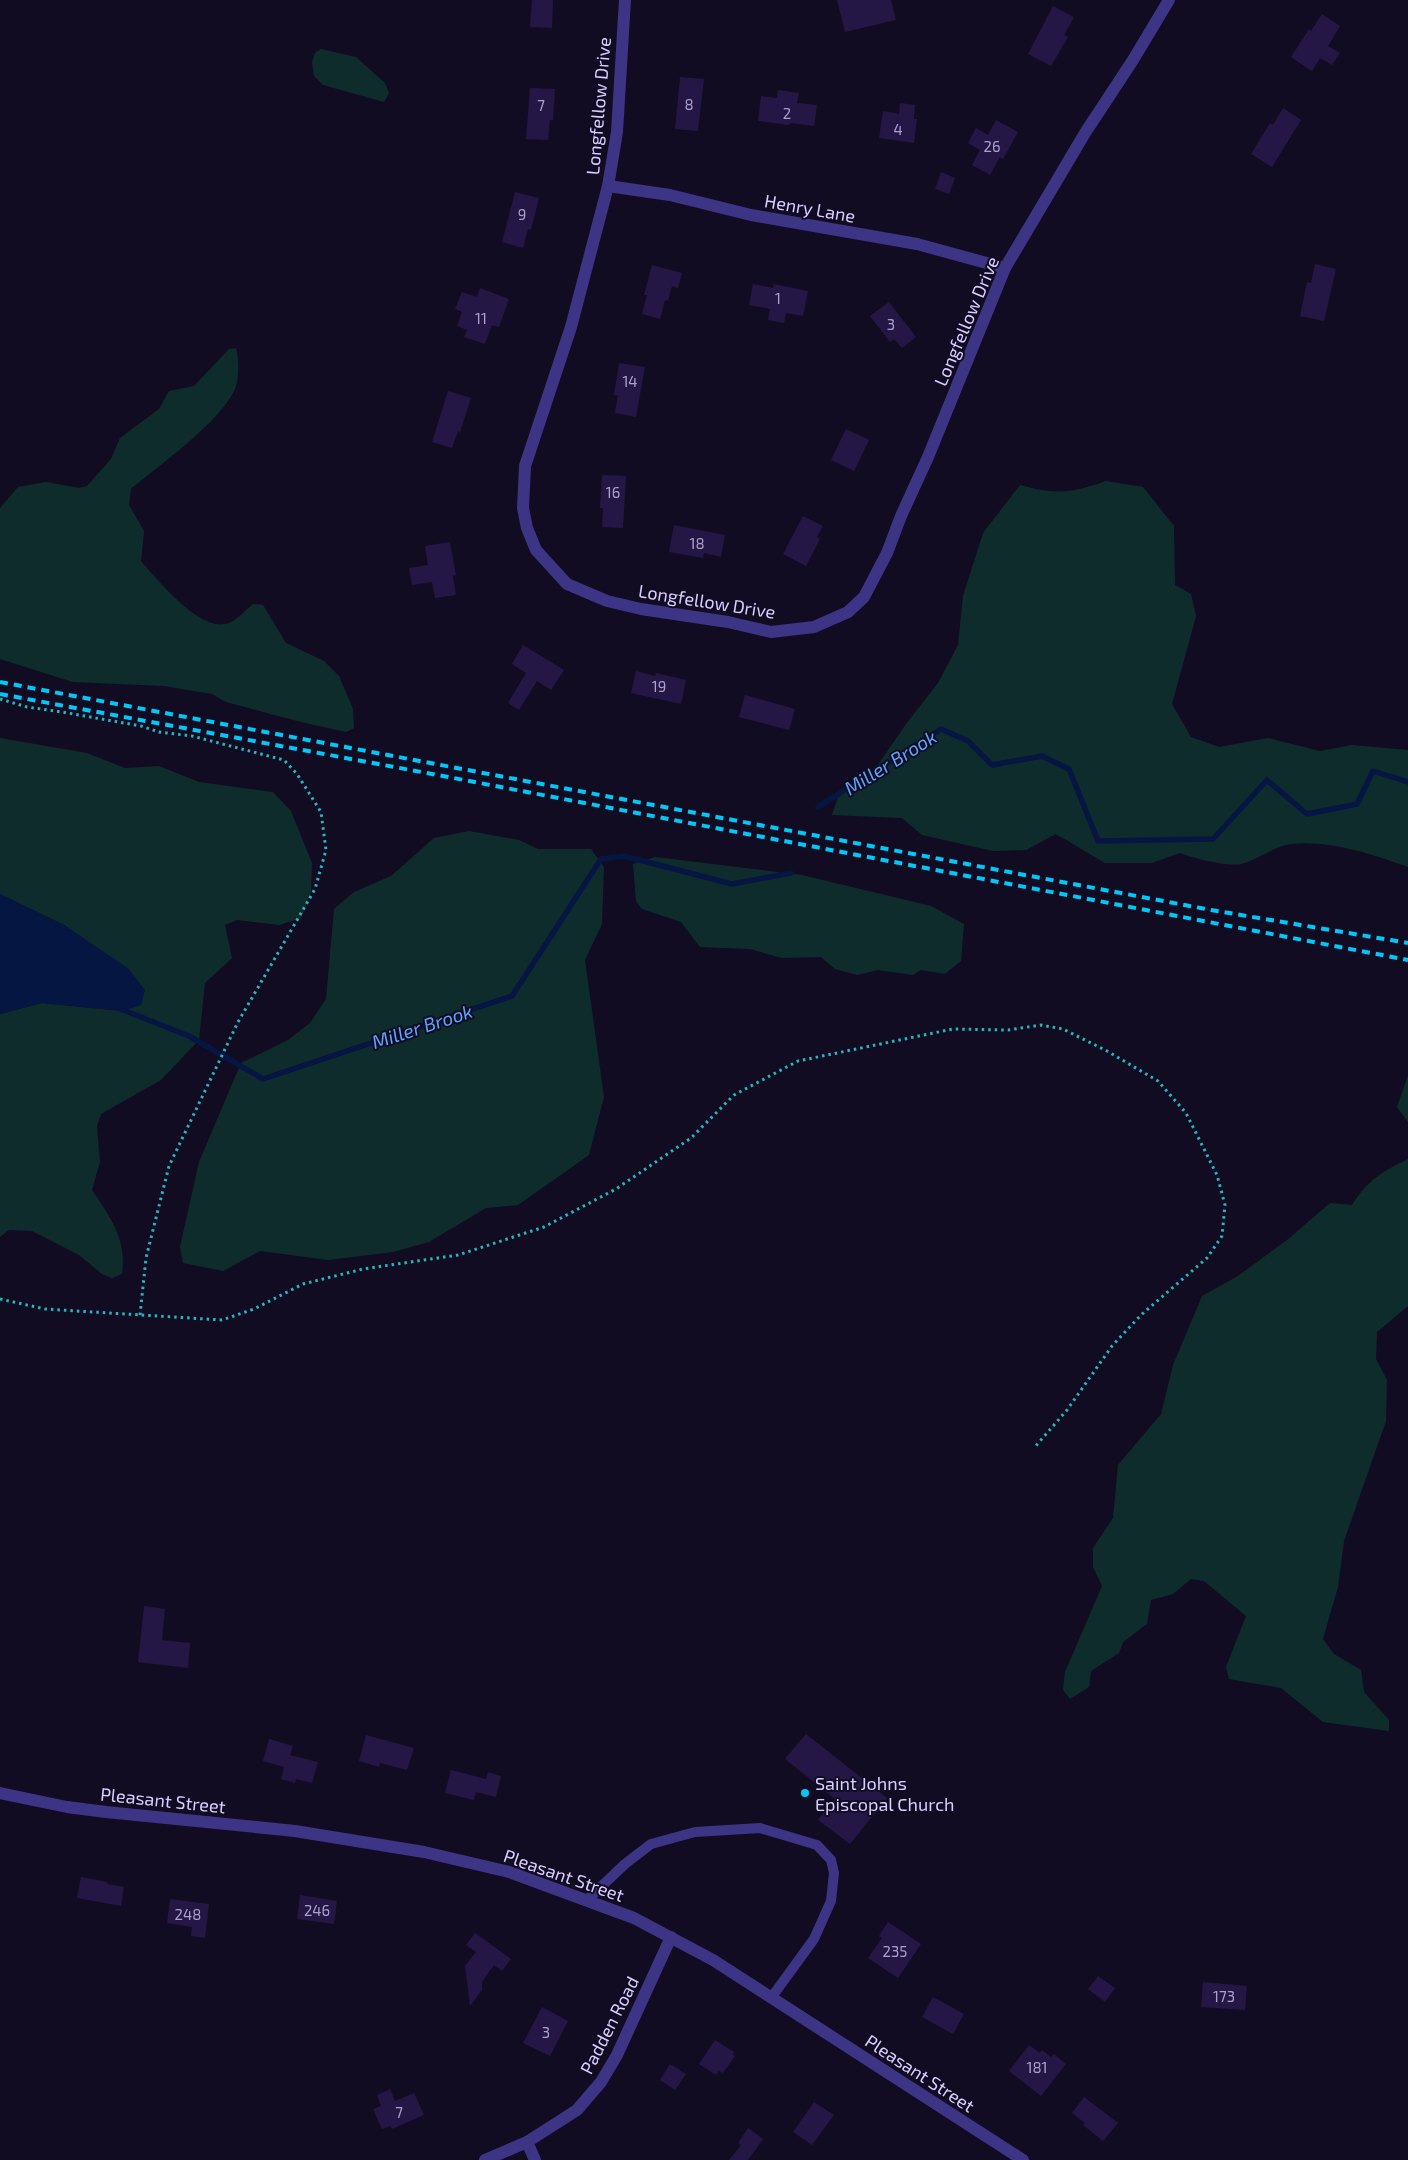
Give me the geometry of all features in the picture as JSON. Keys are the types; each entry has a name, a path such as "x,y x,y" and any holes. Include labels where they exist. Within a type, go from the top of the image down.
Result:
{"street":[{"name":"Longfellow Drive","path":"625,0 617,132 608,186 571,327 525,466 523,508 527,528 536,550 567,584 608,601 641,609 728,622 771,632 814,627 848,612 864,597 887,553 1005,268 1085,133 1133,60 1169,0"},
{"name":"Henry Lane","path":"608,186 670,195 751,215 917,244 1005,268"},
{"name":"Pleasant Street","path":"0,1793 67,1807 295,1831 424,1852 509,1872 587,1900 634,1918 713,1960 1019,2159"},
{"name":"Padden Road","path":"485,2160 527,2142 577,2110 601,2082 617,2055 671,1937"},
{"path":"527,2142 535,2160"}],"lane":[{"path":"587,1900 625,1864 651,1844 695,1832 760,1828 817,1845 831,1860 834,1874 831,1901 814,1939 772,1998"}],"path":[{"path":"0,699 27,707 141,726 159,732 192,736 284,760 297,774 322,812 326,850 315,889 238,1022 169,1166 146,1258 140,1315"},
{"path":"0,1299 45,1309 222,1320 254,1309 303,1284 363,1269 458,1255 544,1227 616,1190 691,1138 734,1096 798,1061 953,1029 1008,1030 1041,1025 1063,1029 1107,1051 1158,1081 1186,1113 1218,1175 1226,1205 1222,1236 1207,1258 1141,1315 1112,1346 1067,1410 1034,1448"}],"green space":[{"path":"321,49 356,57 385,83 389,93 384,102 323,85 314,76 312,62 315,53"},
{"path":"236,348 238,377 236,386 219,413 190,441 131,489 129,505 144,531 141,561 180,603 206,620 218,624 229,623 253,604 263,605 286,643 324,661 339,676 353,709 354,728 346,732 226,702 212,694 164,686 73,682 0,659 0,508 18,487 46,482 79,488 87,486 111,459 120,438 159,409 169,391 194,386 229,349"},
{"path":"1106,481 1143,487 1174,526 1175,585 1191,594 1196,616 1172,704 1191,737 1219,747 1268,738 1320,751 1352,745 1408,750 1408,867 1351,849 1306,843 1285,845 1247,862 1235,865 1180,853 1152,863 1105,863 1056,834 1026,850 993,851 922,835 902,818 832,815 840,791 873,772 906,724 938,683 958,645 963,596 983,533 1020,485 1043,490 1063,491 1083,488"},
{"path":"0,738 87,753 125,768 159,766 199,782 273,792 291,811 312,863 311,892 301,918 279,925 237,920 225,925 232,958 205,983 199,1040 161,1080 101,1114 97,1126 100,1162 92,1190 116,1229 122,1250 122,1274 112,1278 102,1274 79,1255 32,1231 9,1230 0,1237 0,1014 42,1003 123,1011 66,926 0,894"},
{"path":"469,831 519,840 538,849 591,849 604,867 602,924 585,960 604,1097 589,1155 518,1205 486,1208 429,1242 393,1252 328,1260 260,1251 223,1271 183,1263 180,1247 199,1162 241,1063 288,1040 310,1023 326,999 334,909 354,892 391,876 434,838"},
{"path":"655,857 802,875 931,906 964,924 961,961 945,974 921,970 913,975 878,970 857,975 835,969 821,957 782,958 750,949 700,947 681,922 642,909 636,901 633,864"},
{"path":"1408,1075 1408,1122 1397,1107"},
{"path":"1408,1159 1408,1306 1377,1332 1376,1359 1387,1380 1386,1421 1344,1541 1338,1587 1323,1639 1334,1654 1361,1670 1364,1692 1389,1720 1389,1731 1323,1722 1281,1688 1229,1679 1226,1667 1246,1616 1204,1581 1191,1579 1173,1594 1151,1600 1147,1624 1123,1642 1119,1653 1091,1671 1089,1687 1070,1699 1063,1690 1065,1672 1102,1586 1093,1567 1093,1548 1113,1518 1118,1465 1161,1414 1173,1365 1202,1296 1238,1276 1287,1240 1330,1203 1352,1205 1364,1189 1376,1178"}],"water":[{"path":"0,894 66,926 129,969 145,990 141,1005 123,1011 42,1003 0,1014"}],"building":[{"path":"532,0 553,0 552,28 530,27"},
{"path":"837,0 891,0 896,20 845,32"},
{"path":"1053,6 1074,17 1064,35 1068,37 1051,66 1028,54"},
{"path":"1322,14 1340,26 1328,46 1340,53 1332,65 1320,58 1312,71 1291,57 1309,29 1311,31"},
{"path":"680,77 704,79 698,131 675,129"},
{"path":"530,88 555,89 553,120 550,120 548,140 526,139"},
{"path":"778,90 799,93 797,103 817,105 814,126 758,121 761,96 777,98"},
{"path":"900,103 915,105 914,119 917,119 914,143 879,138 883,111 899,114"},
{"path":"1283,108 1301,120 1272,167 1251,154 1270,123 1273,125"},
{"path":"996,120 1018,132 1003,159 1000,157 990,175 972,165 980,150 968,143 976,128 988,135"},
{"path":"941,172 955,178 949,194 935,189"},
{"path":"515,192 539,198 531,230 528,229 523,248 502,242"},
{"path":"1315,264 1336,269 1324,321 1300,316 1307,282 1311,283"},
{"path":"652,265 682,273 678,288 672,286 668,301 665,300 660,319 642,314 647,295 644,295"},
{"path":"753,284 773,288 774,284 808,291 803,316 786,313 784,323 768,320 770,309 749,305"},
{"path":"480,288 509,299 499,327 492,325 485,344 464,337 467,330 457,326 462,312 455,309 462,292 477,297"},
{"path":"889,302 916,337 902,348 894,339 890,342 870,316"},
{"path":"619,363 645,367 636,417 615,413 618,395 614,395"},
{"path":"448,391 471,398 460,432 458,431 452,448 432,442"},
{"path":"846,429 869,440 854,471 831,460"},
{"path":"602,475 626,476 623,528 602,527 603,508 600,508"},
{"path":"803,516 823,526 817,537 820,539 806,566 783,554"},
{"path":"674,525 725,535 721,557 704,553 703,558 669,552"},
{"path":"450,542 456,575 453,576 456,595 435,598 432,582 412,585 409,568 428,565 425,546"},
{"path":"523,645 564,670 551,690 537,681 519,710 508,703 526,673 512,664"},
{"path":"636,671 655,676 656,673 686,680 681,704 631,693"},
{"path":"745,695 795,709 789,730 739,717"},
{"path":"144,1606 165,1609 162,1640 190,1643 188,1668 138,1662"},
{"path":"806,1734 887,1798 850,1844 818,1820 835,1799 785,1759"},
{"path":"366,1735 414,1748 407,1770 380,1763 379,1767 359,1761"},
{"path":"269,1739 293,1746 290,1755 318,1762 312,1783 296,1779 295,1783 281,1779 284,1767 263,1761"},
{"path":"451,1770 486,1779 488,1772 501,1776 496,1797 476,1792 474,1800 445,1793"},
{"path":"81,1877 124,1887 121,1906 77,1898"},
{"path":"300,1895 337,1901 334,1924 297,1919"},
{"path":"170,1899 209,1904 205,1938 191,1936 192,1927 167,1923"},
{"path":"888,1922 921,1944 898,1978 868,1958 882,1938 879,1936"},
{"path":"475,1933 511,1959 502,1971 494,1965 482,1982 482,1990 470,2006 465,1966 476,1952 466,1945"},
{"path":"1098,1976 1115,1988 1105,2002 1088,1989"},
{"path":"1203,1982 1247,1986 1245,2010 1201,2007"},
{"path":"933,1997 964,2014 953,2034 922,2017"},
{"path":"542,2007 568,2021 550,2056 523,2043"},
{"path":"715,2040 734,2052 733,2055 735,2056 723,2073 719,2071 716,2075 699,2064"},
{"path":"1029,2045 1040,2053 1042,2050 1051,2057 1054,2054 1066,2064 1041,2096 1009,2071"},
{"path":"670,2064 686,2074 675,2090 660,2080"},
{"path":"390,2089 395,2101 414,2093 424,2115 392,2129 390,2126 382,2129 373,2109 381,2106 377,2095"},
{"path":"1084,2097 1118,2123 1103,2141 1083,2125 1085,2123 1072,2113"},
{"path":"814,2102 834,2115 812,2145 793,2132"},
{"path":"748,2128 763,2139 748,2160 729,2160 741,2145 738,2143"}],"waterway":[{"name":"Miller Brook","path":"818,807 941,729 968,741 992,765 1042,756 1069,769 1098,841 1213,839 1267,780 1307,814 1357,804 1373,771 1408,782"},
{"name":"Miller Brook","path":"118,1008 189,1036 263,1079 512,996 601,859 624,856 732,884 791,873"}],"railway":[{"path":"0,682 1211,910 1408,943"},
{"path":"0,694 443,776 1408,960"}],"place":[{"name":"Saint Johns Episcopal Church","path":"805,1793"}]}
